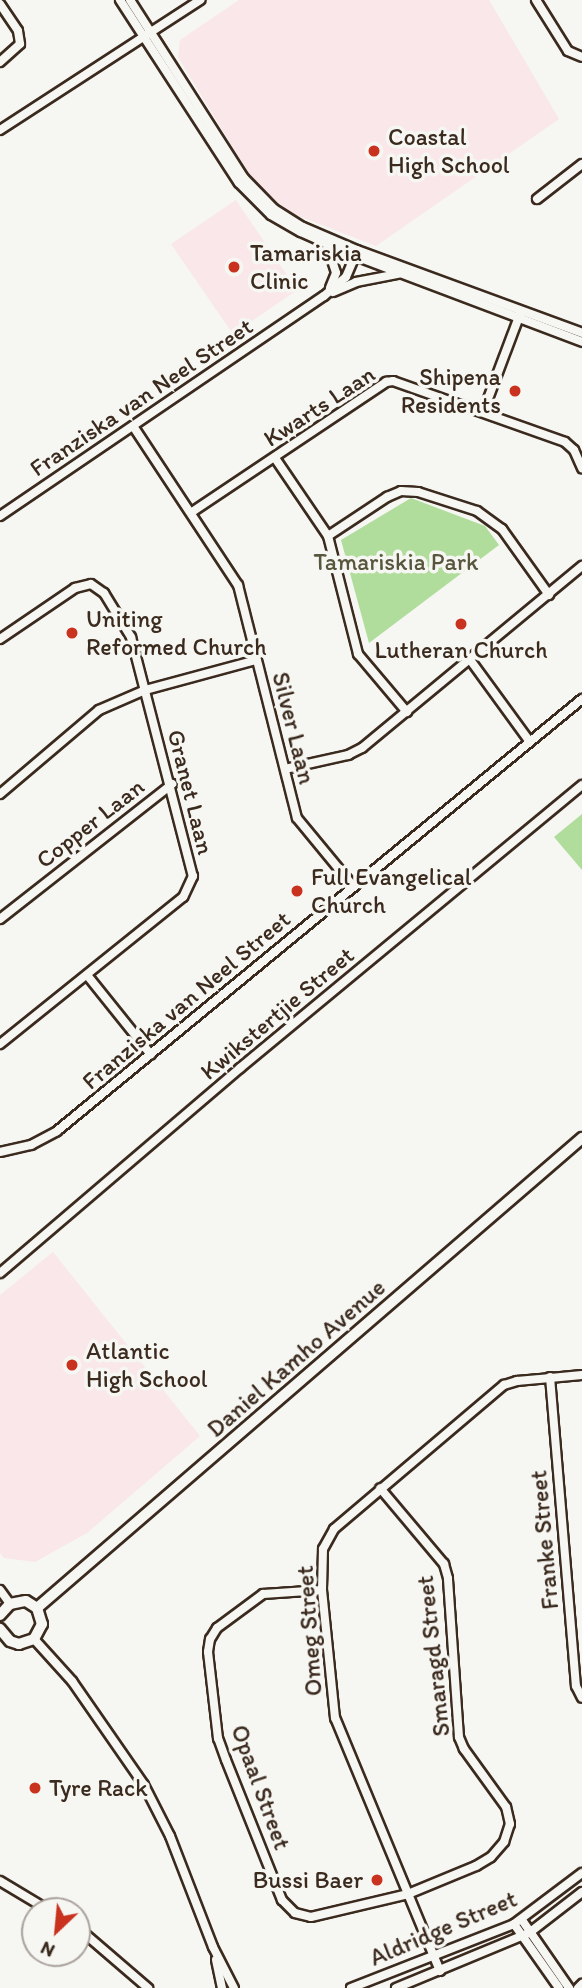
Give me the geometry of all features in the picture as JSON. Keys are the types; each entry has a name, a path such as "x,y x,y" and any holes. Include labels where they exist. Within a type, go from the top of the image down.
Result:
{"main road":[{"name":"Daniel Kamho Avenue","path":"37,1608 582,1138"},
{"path":"0,1615 10,1604 26,1601 37,1608 42,1624 34,1639 19,1644 1,1634"}],"street":[{"path":"120,0 244,178 274,209 401,274 520,315 582,333"},
{"path":"130,0 147,36 239,183 271,215 327,244 520,315 582,341"},
{"path":"0,130 200,0"},
{"path":"536,0 568,51 582,57"},
{"path":"0,4 18,31 20,44 0,61"},
{"path":"537,199 582,164"},
{"path":"324,296 336,273 327,244"},
{"name":"Franziska van Neel Street","path":"0,516 324,296 346,277 356,253"},
{"path":"324,296 356,282 401,274"},
{"path":"483,412 520,315"},
{"name":"Kwarts Laan","path":"192,512 386,382 393,381 565,442 574,450 582,468"},
{"name":"Silver Laan","path":"133,426 238,585 244,600 256,660 297,818 353,886"},
{"path":"275,458 328,536 353,643 358,654 407,712"},
{"path":"328,536 387,497 401,491 418,492 477,511 502,529 549,595"},
{"path":"285,769 348,755 471,661 582,566"},
{"name":"Granet Laan","path":"0,639 75,589 91,584 104,593 131,637 172,784 193,876 183,897 0,1044"},
{"path":"0,794 99,710 145,690 256,660"},
{"path":"471,661 530,742"},
{"name":"Franziska van Neel Street","path":"0,1152 31,1145 57,1130 582,699"},
{"name":"Copper Laan","path":"0,919 172,784"},
{"name":"Kwikstertjie Street","path":"0,1273 240,1068 582,785"},
{"path":"87,975 151,1055"},
{"name":"Omeg Street","path":"440,1971 335,1718 323,1590 327,1538 380,1488 505,1385 550,1377 582,1375"},
{"name":"Franke Street","path":"550,1377 576,1686 582,1698"},
{"name":"Smaragd Street","path":"380,1488 444,1564 448,1578 459,1737 464,1749 506,1807 510,1824 504,1842 491,1857 408,1894"},
{"path":"0,1590 10,1604"},
{"name":"Opaal Street","path":"323,1590 263,1594 217,1628 209,1639 208,1652 218,1738 282,1900 295,1913 311,1917 408,1894"},
{"path":"34,1639 72,1681 144,1785 170,1836 213,1947 234,1988"},
{"name":"Aldridge Street","path":"351,1988 518,1922 582,1873"},
{"path":"0,1881 27,1897"},
{"name":"Aldridge Street","path":"396,1988 526,1934 582,1892"},
{"path":"518,1922 559,1988"},
{"path":"526,1934 569,1988"},
{"path":"91,1939 148,1988"},
{"path":"213,1947 222,1988"},
{"path":"578,1988 582,1984"}],"shaded area":[{"name":"Coastal High School","path":"239,0 489,0 559,119 376,246 291,213 255,184 178,57 180,40"},
{"name":"Tamariskia Clinic","path":"236,200 297,290 233,334 171,244"},
{"name":"Atlantic High School","path":"53,1252 200,1436 87,1533 35,1562 4,1558 0,1553 0,1295"}],"green space":[{"name":"Tamariskia Park","path":"411,498 485,526 499,545 369,643 341,540"},
{"path":"582,814 582,870 554,837"}],"place":[{"name":"Coastal High School","path":"374,151"},
{"name":"Tamariskia Clinic","path":"234,267"},
{"name":"Shipena Residents","path":"515,391"},
{"name":"Lutheran Church","path":"461,624"},
{"name":"Uniting Reformed Church","path":"72,633"},
{"name":"Full Evangelical Church","path":"297,891"},
{"name":"Atlantic High School","path":"72,1365"},
{"name":"Tyre Rack","path":"35,1788"},
{"name":"Bussi Baer","path":"377,1880"}]}
